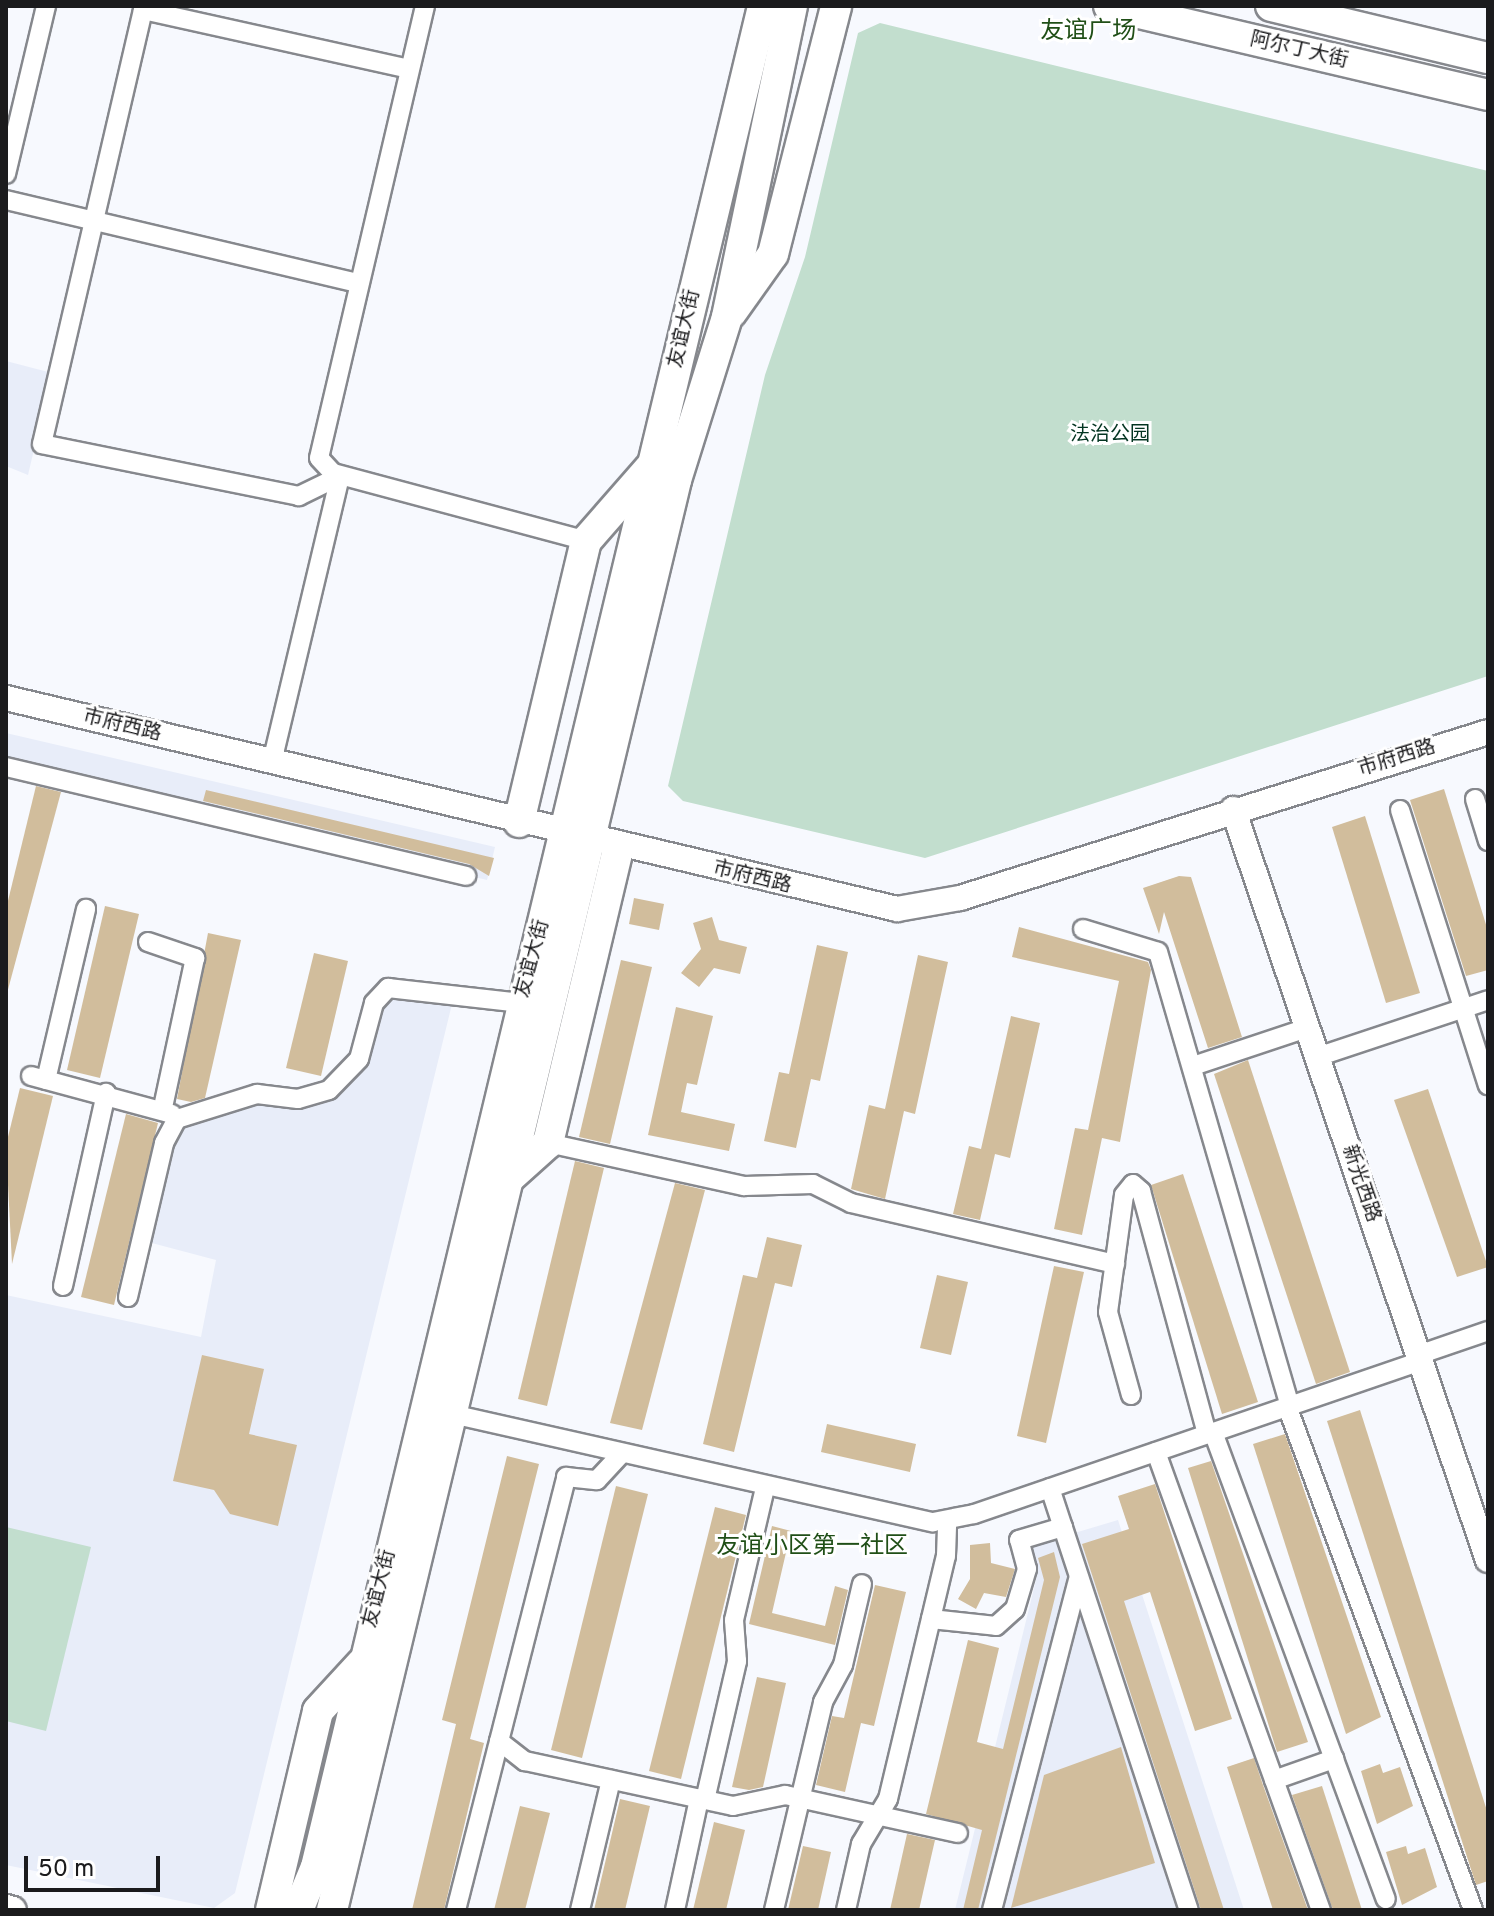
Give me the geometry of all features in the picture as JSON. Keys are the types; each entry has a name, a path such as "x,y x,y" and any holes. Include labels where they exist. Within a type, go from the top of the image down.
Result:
{"main road":[{"name":"友谊大街","path":"332,1910 328,1872 362,1662 521,1003 592,840 653,464 763,6"},
{"name":"友谊大街","path":"298,1910 328,1872 452,1414 676,480 727,317 792,6"},
{"path":"727,317 773,254 836,6"},
{"name":"阿尔丁大街","path":"1109,6 1488,95"},
{"name":"阿尔丁大街","path":"1271,6 1488,58"},
{"path":"519,822 586,541 653,464"},
{"path":"509,1178 548,1143 592,840"},
{"path":"271,1910 318,1711 362,1662"},
{"path":"6,1908 13,1910"}],"street":[{"path":"6,174 11,130 46,6"},
{"path":"425,6 318,450 322,464 340,476 586,541"},
{"path":"340,476 299,496 42,444 91,221 143,10 409,69"},
{"path":"6,200 358,283"},
{"path":"272,762 340,476"},
{"name":"市府西路","path":"6,698 853,903 912,909 1488,732"},
{"path":"6,767 466,876"},
{"path":"1475,799 1488,841"},
{"name":"新光西路","path":"1233,809 1488,1560"},
{"path":"1400,810 1488,1085"},
{"path":"86,909 39,1078 106,1093 170,1113 257,1094 298,1099 329,1090 359,1059 374,1003 388,988 521,1003"},
{"path":"1083,929 1158,952 1196,1065 1288,1406 1473,1910"},
{"path":"128,1297 170,1113 195,958 148,942"},
{"path":"1317,1057 1488,1000"},
{"path":"1196,1065 1307,1028"},
{"path":"63,1286 106,1093"},
{"path":"548,1143 744,1186 813,1184 851,1203 1115,1264"},
{"path":"1131,1395 1108,1326 1124,1195 1136,1184 1210,1433 1386,1899"},
{"path":"452,1414 897,1519 947,1520 1288,1406 1488,1331"},
{"path":"1156,1452 1321,1910"},
{"path":"456,1910 566,1477 597,1480 621,1454"},
{"path":"675,1910 737,1661 734,1620 765,1488"},
{"path":"1050,1488 1189,1910"},
{"path":"846,1910 861,1844 883,1814 931,1619 947,1520"},
{"path":"931,1619 996,1626 1015,1609 1027,1569 1019,1540 1063,1527"},
{"path":"992,1910 1079,1577"},
{"path":"774,1910 800,1798 862,1584"},
{"path":"499,1741 525,1761 702,1799 740,1806 800,1798 958,1833"},
{"path":"1274,1780 1334,1759"},
{"path":"580,1910 611,1780"}],"shaded area":[{"path":"6,361 52,373 28,475 6,466"},
{"path":"6,733 495,847 487,880 6,764"},
{"path":"407,994 452,1004 235,1893 214,1908 6,1865 6,1295 201,1337 216,1260 148,1242 177,1122 212,1119 243,1101 327,1100 359,1070 380,1004"},
{"path":"1118,1520 1244,1910 955,1910 1038,1572 1031,1546"}],"green space":[{"name":"法治公园","path":"880,23 1488,171 1488,676 925,858 683,801 668,786 765,375 805,257 858,33"},
{"path":"6,1527 91,1547 46,1731 6,1721"}],"building":[{"path":"36,786 61,792 6,997 6,909"},
{"path":"1444,789 1488,931 1488,970 1466,976 1410,800"},
{"path":"206,790 494,858 489,876 469,864 203,801"},
{"path":"1365,816 1420,993 1386,1003 1332,827"},
{"path":"1179,876 1191,877 1242,1037 1208,1048 1164,912 1159,934 1143,888"},
{"path":"634,898 664,904 659,930 629,924"},
{"path":"105,906 139,914 100,1078 67,1070"},
{"path":"712,917 719,940 747,947 740,974 714,968 699,987 681,973 701,949 693,923"},
{"path":"1019,927 1148,962 1151,970 1120,1142 1102,1138 1082,1235 1054,1229 1075,1128 1088,1130 1119,981 1012,957"},
{"path":"208,933 241,940 205,1098 191,1102 177,1099"},
{"path":"817,945 848,952 820,1081 811,1079 796,1148 764,1141 779,1072 789,1074"},
{"path":"314,953 348,961 321,1076 286,1068"},
{"path":"918,955 948,962 915,1114 904,1111 885,1199 851,1189 869,1105 885,1109"},
{"path":"621,960 652,967 610,1144 579,1137"},
{"path":"676,1007 713,1016 697,1085 687,1083 681,1112 735,1124 729,1151 648,1135"},
{"path":"1011,1016 1040,1023 1010,1158 995,1154 980,1220 953,1214 969,1146 981,1149"},
{"path":"1248,1060 1350,1372 1316,1384 1214,1074"},
{"path":"20,1088 53,1096 12,1264 6,1145"},
{"path":"1428,1089 1488,1267 1457,1277 1394,1100"},
{"path":"126,1114 158,1123 114,1305 81,1297"},
{"path":"575,1161 604,1168 547,1406 518,1399"},
{"path":"1183,1174 1258,1402 1222,1414 1151,1185"},
{"path":"675,1183 705,1190 642,1430 610,1423"},
{"path":"767,1237 802,1245 792,1287 775,1283 734,1452 703,1444 743,1275 757,1278"},
{"path":"1054,1266 1084,1272 1046,1443 1017,1436"},
{"path":"937,1275 968,1282 951,1355 920,1348"},
{"path":"202,1355 264,1369 249,1434 297,1445 278,1526 230,1514 214,1490 173,1481"},
{"path":"1360,1410 1488,1814 1488,1881 1476,1885 1327,1421"},
{"path":"827,1424 916,1444 910,1472 821,1452"},
{"path":"1285,1434 1381,1717 1346,1734 1253,1444"},
{"path":"507,1456 539,1464 470,1739 484,1743 444,1910 412,1910 456,1724 442,1720"},
{"path":"1211,1461 1308,1742 1277,1752 1188,1468"},
{"path":"1155,1484 1232,1719 1195,1731 1150,1592 1124,1601 1224,1910 1201,1910 1082,1544 1129,1529 1118,1496"},
{"path":"616,1486 648,1494 582,1758 551,1750"},
{"path":"715,1507 746,1515 681,1779 649,1771"},
{"path":"772,1526 791,1531 772,1613 825,1626 835,1586 848,1590 835,1645 749,1624"},
{"path":"990,1543 991,1563 1015,1569 1006,1597 984,1593 976,1609 958,1599 970,1579 970,1545"},
{"path":"1054,1552 1060,1577 978,1910 963,1910 982,1830 926,1814 968,1640 999,1648 977,1742 1003,1749 1044,1580 1038,1558"},
{"path":"875,1585 906,1592 874,1726 861,1723 845,1792 816,1785 832,1716 844,1718"},
{"path":"757,1677 786,1683 763,1787 749,1790 732,1787"},
{"path":"1121,1747 1155,1863 1011,1908 1044,1775"},
{"path":"1254,1758 1308,1910 1273,1910 1227,1767"},
{"path":"1380,1764 1383,1773 1400,1767 1413,1806 1377,1824 1361,1771"},
{"path":"1322,1786 1362,1910 1333,1910 1292,1795"},
{"path":"620,1799 650,1806 625,1910 594,1910"},
{"path":"520,1806 550,1813 525,1910 494,1910"},
{"path":"714,1822 745,1830 726,1910 693,1910"},
{"path":"907,1834 935,1840 919,1910 890,1910"},
{"path":"803,1846 831,1852 818,1910 788,1910"},
{"path":"1406,1846 1408,1854 1425,1848 1437,1887 1402,1905 1386,1852"}],"district":[{"name":"友谊广场","path":"1088,33"},
{"name":"友谊小区第一社区","path":"812,1548"}]}
